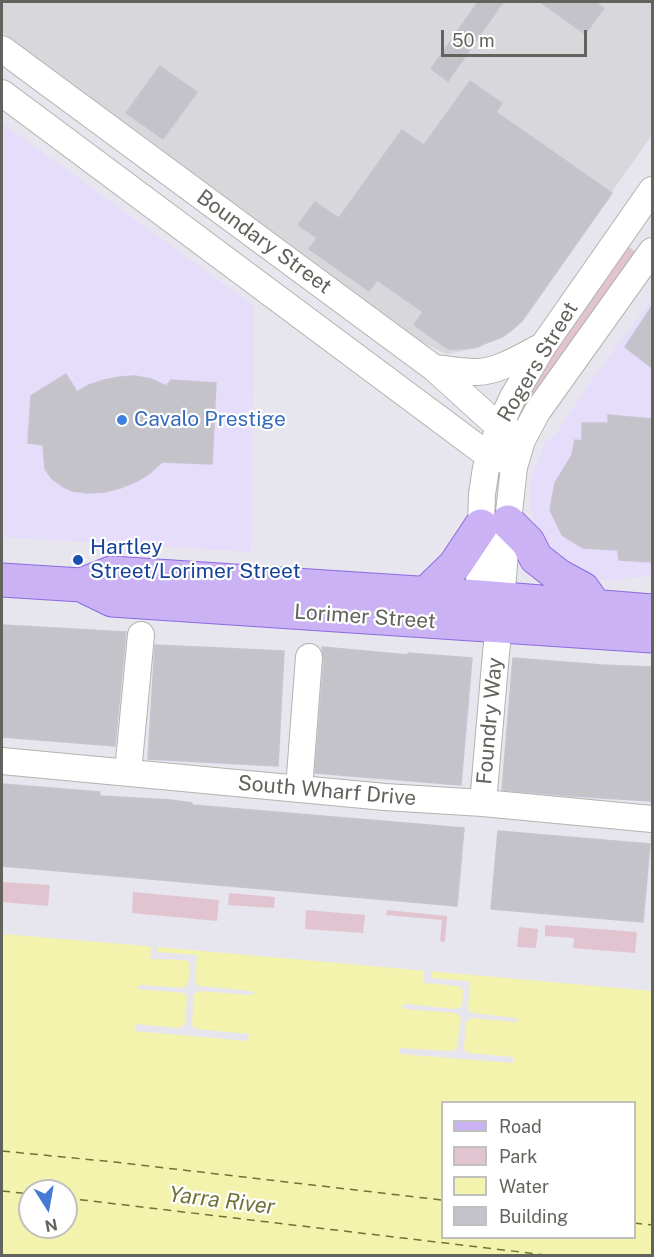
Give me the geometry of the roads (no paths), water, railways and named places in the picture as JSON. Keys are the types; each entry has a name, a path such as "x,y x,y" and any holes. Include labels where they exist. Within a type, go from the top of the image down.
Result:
{"main road":[{"path":"424,595 494,524 528,542 536,558 559,576 583,589 595,606"},
{"name":"Lorimer Street","path":"81,585 111,573 424,595 491,618 595,606 652,611"},
{"name":"Lorimer Street","path":"2,580 81,585 112,600 491,618 652,636"}],"street":[{"name":"Boundary Street","path":"2,49 434,368 499,427 524,437"},
{"name":"Boundary Street","path":"2,93 489,456 515,463"},
{"name":"Rogers Street","path":"494,524 483,487 489,456 513,397 543,346 652,192"},
{"name":"Rogers Street","path":"491,618 494,524 524,437 537,412 652,251"},
{"path":"434,368 484,371 505,365 543,346"},
{"name":"Foundry Way","path":"483,803 491,618"},
{"path":"128,772 141,635"},
{"path":"298,789 309,657"},
{"name":"South Wharf Drive","path":"2,761 385,797 483,803 652,819"}],"water":[{"name":"Yarra River","path":"2,934 652,991 652,1255 2,1255"}],"place":[{"name":"Cavalo Prestige","path":"122,420"},
{"name":"Hartley Street/Lorimer Street","path":"78,560"}]}
